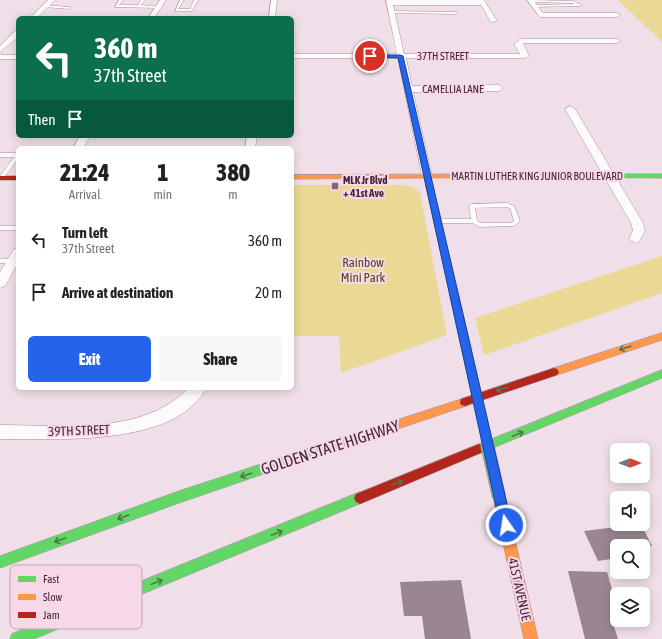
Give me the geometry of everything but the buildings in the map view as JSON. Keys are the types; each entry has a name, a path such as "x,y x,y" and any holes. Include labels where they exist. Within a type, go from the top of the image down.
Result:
{"main road":[{"name":"MARTIN LUTHER KING JUNIOR BOULEVARD","path":"294,176 662,176"},
{"name":"41ST AVENUE","path":"427,176 532,639"},
{"path":"1,178 16,178"},
{"name":"GOLDEN STATE HIGHWAY","path":"0,562 179,497 662,336"},
{"path":"142,588 662,374"},
{"path":"17,639 41,629"}],"street":[{"path":"35,16 52,0"},
{"path":"152,16 163,0"},
{"path":"272,16 274,0"},
{"path":"389,1 482,1 493,21"},
{"name":"41ST AVENUE","path":"389,1 427,176"},
{"path":"531,2 541,15 617,15"},
{"path":"0,50 16,35"},
{"name":"37TH STREET","path":"294,56 525,56 518,44 521,41 617,41"},
{"path":"0,57 16,57"},
{"name":"CAMELLIA LANE","path":"408,89 499,88"},
{"path":"570,109 637,223 638,230 636,239"},
{"path":"0,283 10,258"},
{"name":"39TH STREET","path":"0,432 107,431 148,422 177,408 196,390"}],"lane":[{"path":"121,0 116,6 158,6"},
{"path":"139,6 143,0"},
{"path":"182,0 176,10 191,10 196,0"},
{"path":"531,2 573,2 580,5 531,2"},
{"path":"45,6 69,8"},
{"path":"392,12 456,13"},
{"path":"0,155 16,155"},
{"path":"1,178 16,158"},
{"path":"438,221 474,221 479,225 512,225 517,221 512,207 501,204 472,206 474,221"},
{"path":"0,228 16,228"}],"green space":[{"path":"618,0 662,0 662,42"},
{"name":"Rainbow Mini Park","path":"294,185 405,185 415,188 420,193 447,335 341,373 339,336 294,336"},
{"path":"662,256 662,293 484,355 475,318"}],"traffic: fast":[{"path":"427,176 466,347"},
{"path":"549,176 662,176"},
{"path":"466,347 499,497"},
{"path":"479,449 662,374"},
{"path":"0,562 179,497 341,443"},
{"path":"142,588 360,498"},
{"path":"17,639 41,629"}],"traffic: slow":[{"path":"294,177 549,176"},
{"path":"554,372 662,336"},
{"path":"341,443 465,402"},
{"path":"499,497 531,639"}],"traffic: jam":[{"path":"0,178 16,178"},
{"path":"465,402 554,372"},
{"path":"360,498 479,449"}],"place":[{"name":"MLK Jr Blvd + 41st Ave","path":"335,186"}],"route":[{"path":"370,56 400,56 506,525"}]}
